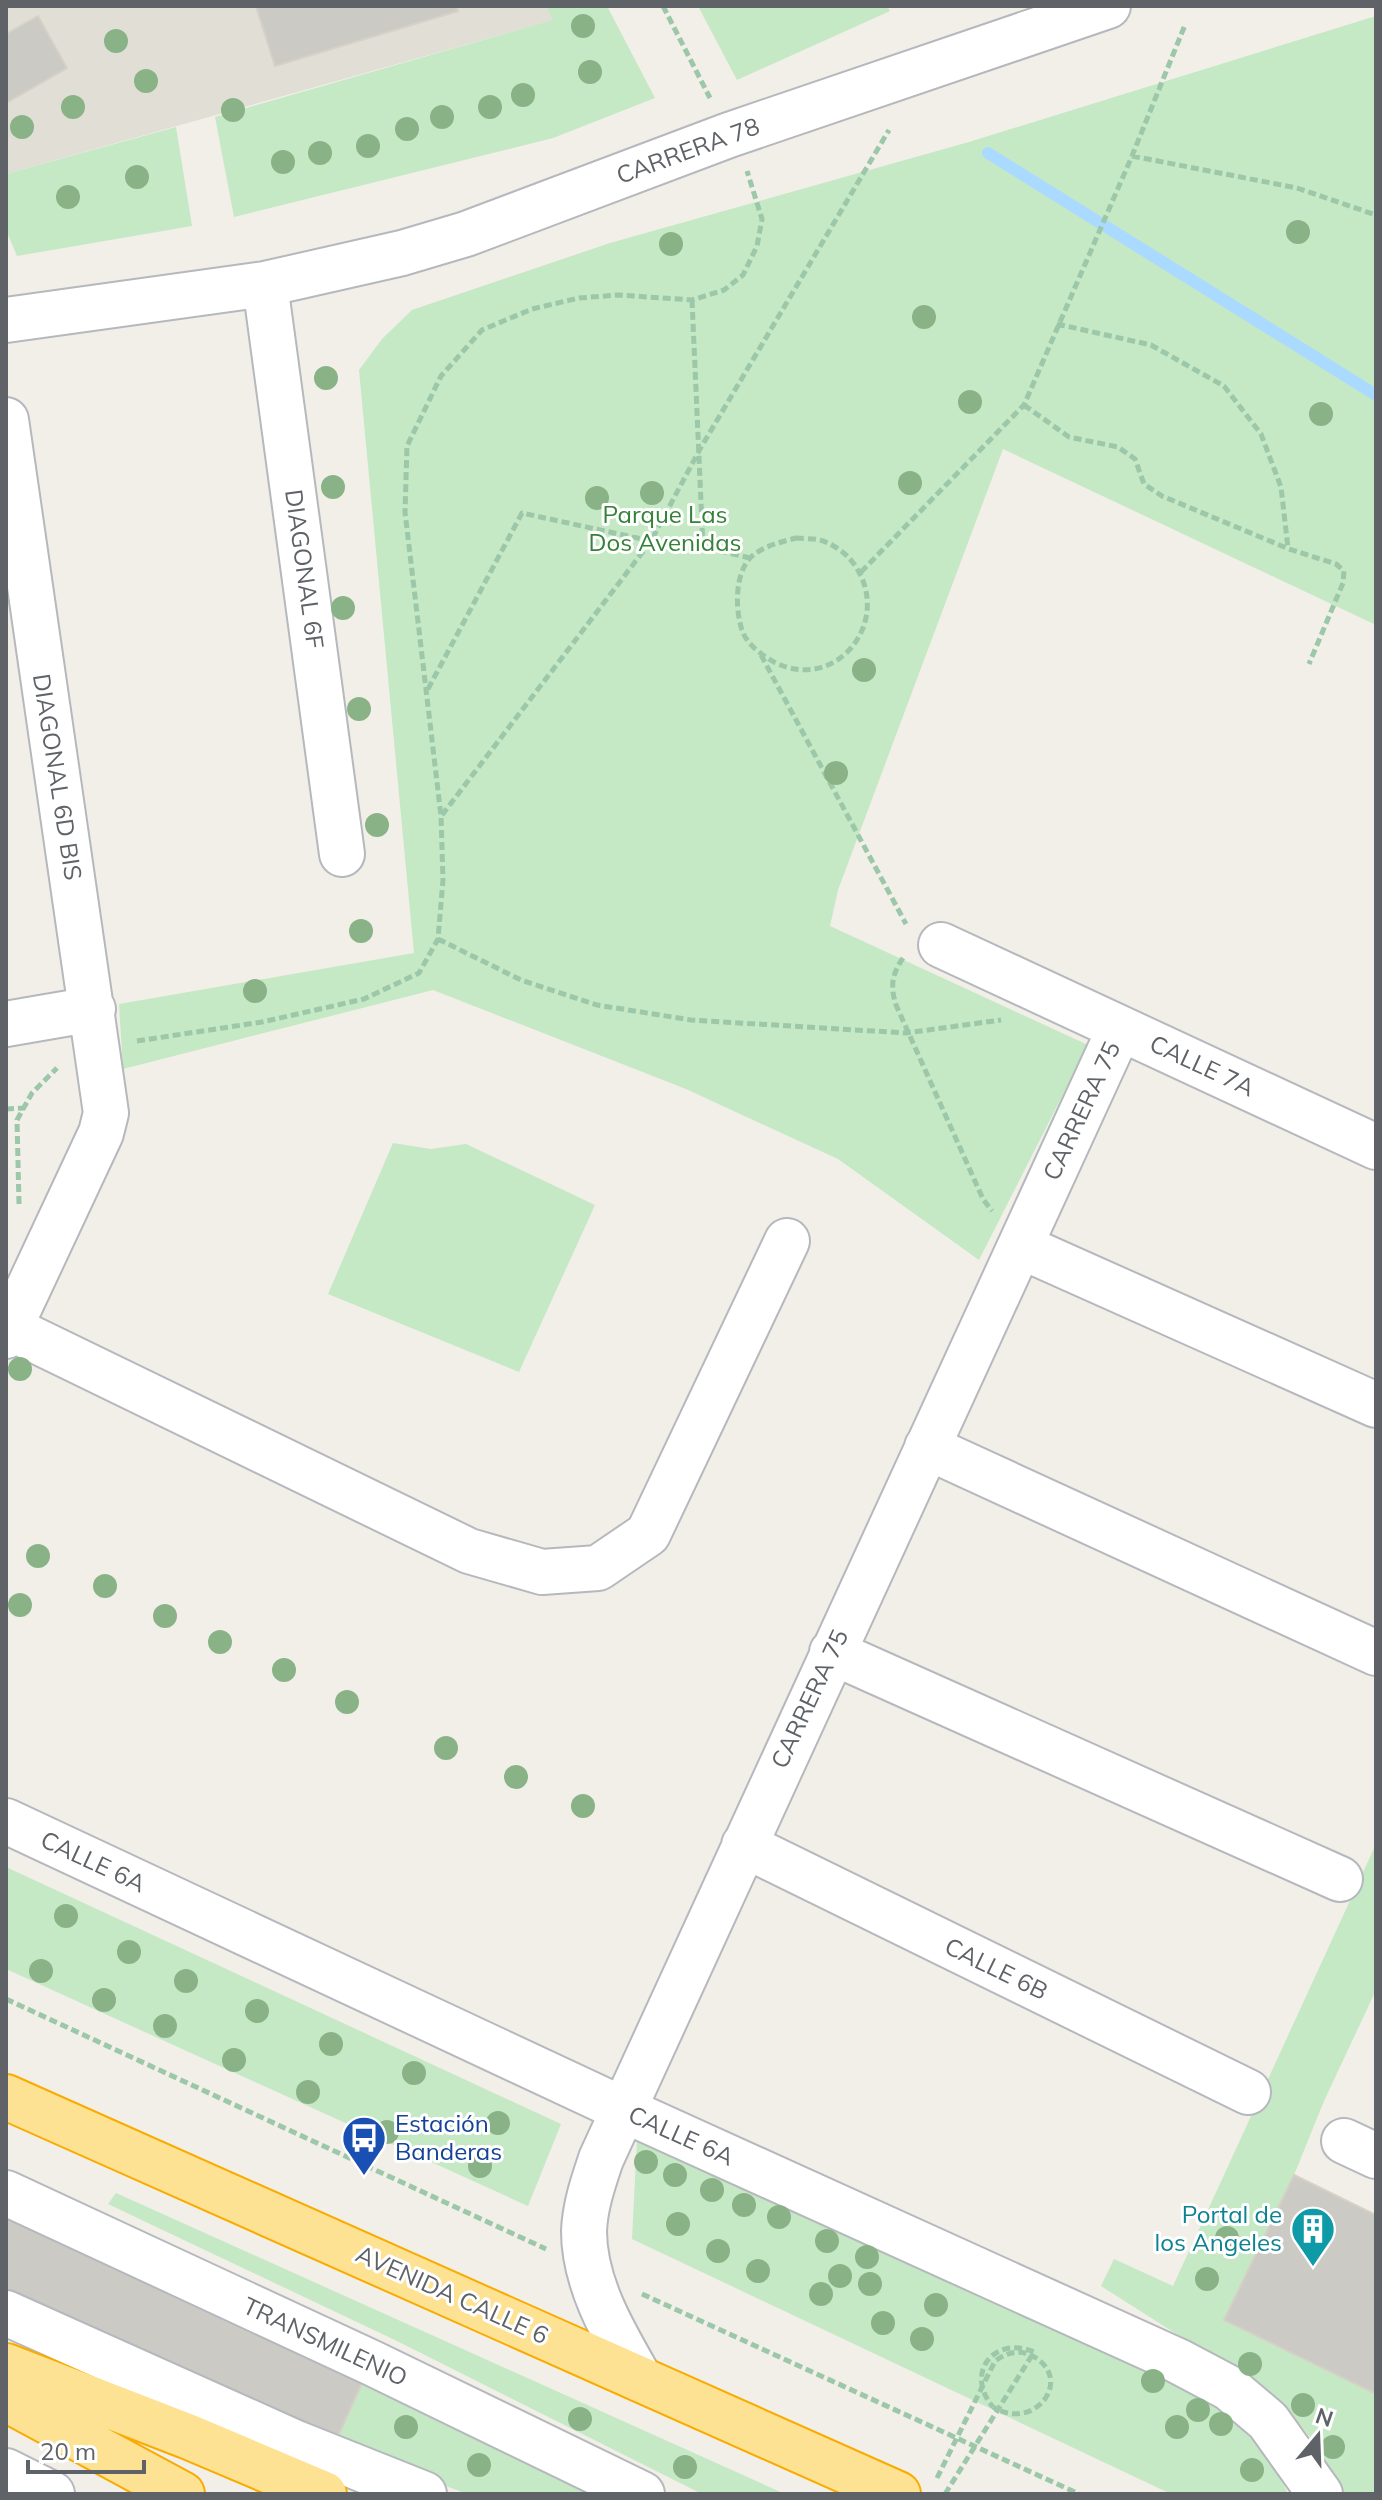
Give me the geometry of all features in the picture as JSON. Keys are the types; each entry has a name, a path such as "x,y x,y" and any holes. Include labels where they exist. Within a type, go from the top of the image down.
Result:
{"highway":[{"name":"AVENIDA CALLE 6","path":"6,2097 640,2379 917,2487"},
{"path":"6,2366 187,2436 324,2494"},
{"path":"6,2399 182,2494"}],"street":[{"name":"CARRERA 78","path":"6,320 265,284 402,253 466,234 729,135 1108,6"},
{"name":"DIAGONAL 6F","path":"265,284 342,854"},
{"name":"DIAGONAL 6D BIS","path":"6,420 106,1113 101,1133 8,1332"},
{"name":"CALLE 7A","path":"930,946 1120,1028 1376,1147"},
{"path":"6,1024 95,1028"},
{"name":"CARRERA 75","path":"640,2379 612,2330 590,2270 584,2232 587,2202 601,2159 1120,1028"},
{"path":"8,1332 469,1551 542,1572 598,1568 648,1534 787,1241"},
{"path":"1020,1246 1376,1405"},
{"path":"927,1447 1376,1653"},
{"path":"832,1652 1340,1879"},
{"name":"CALLE 6A","path":"6,1821 622,2109 1178,2361 1229,2388 1268,2421 1320,2494"},
{"name":"CALLE 6B","path":"744,1845 1248,2092"},
{"name":"TRANSMILENIO","path":"6,2193 386,2370 642,2494"},
{"path":"6,2313 296,2443 424,2494"},
{"path":"6,2471 52,2494"}],"path":[{"path":"20,1214 17,1120 32,1093 53,1070 79,1052 95,1028 262,1022 364,999 419,973 438,939 443,880 441,816 405,512 407,446 441,376 482,330 532,309 579,298 619,295 692,300 724,290 743,275 757,246 762,219 750,177 663,6"},
{"path":"861,572 1024,405 1185,25"},
{"path":"441,816 651,541 700,449 889,130"},
{"path":"1132,156 1297,188 1376,215"},
{"path":"692,300 703,547"},
{"path":"1057,324 1151,345 1224,386 1261,434 1281,487 1289,549"},
{"path":"1024,405 1069,437 1118,447 1135,459 1144,484 1162,496 1289,549 1336,564 1344,571 1343,583 1309,664"},
{"path":"428,690 522,513 651,541 703,547 750,558"},
{"path":"761,655 784,667 810,670 834,662 854,645 866,622 869,597 861,572 844,552 822,540 796,538 771,545 750,558 739,584 736,610 744,636 761,655 930,946 905,956 895,970 891,990 906,1033 983,1199 1020,1246"},
{"path":"438,939 521,980 597,1005 691,1020 906,1033 1016,1018"},
{"path":"6,1109 24,1108"},
{"path":"6,1999 1079,2494"},
{"path":"917,2487 956,2438 988,2373 995,2361 1007,2353 1030,2354 1041,2361 1048,2370 1049,2392 1035,2410 1014,2416 1002,2413 993,2407 981,2388 984,2365 1001,2349 1012,2346 1034,2352 1026,2365 1018,2378 1001,2404 993,2417 968,2455 945,2494"}],"shaded area":[{"path":"6,6 546,6 554,20 6,174"}],"green space":[{"path":"546,6 607,6 655,98 553,138 234,217 215,117 553,20"},
{"path":"698,6 887,6 890,11 737,80"},
{"name":"Parque Las Dos Avenidas","path":"1376,16 1376,625 1003,449 838,890 830,926 1088,1045 979,1260 838,1159 686,1089 433,990 123,1069 119,1004 414,953 359,370 382,339 412,310 610,243 969,142"},
{"path":"176,127 192,226 17,256 6,230 6,174"},
{"path":"393,1143 431,1149 466,1144 595,1205 519,1372 328,1294"},
{"path":"1376,1844 1376,1990 1324,2101 1294,2175 1224,2320 1376,2394 1376,2494 1347,2494 1338,2485 1310,2437 1266,2391 1101,2286 1114,2259 1173,2286"},
{"path":"6,1867 561,2124 528,2206 6,1969"},
{"path":"637,2139 1180,2383 1243,2430 1268,2459 1288,2494 1171,2494 632,2239"},
{"path":"116,2193 785,2494 702,2494 397,2341 108,2204"},
{"path":"364,2380 594,2494 467,2494 335,2443"}],"building":[{"path":"256,6 456,6 458,11 275,66"},
{"path":"38,16 67,68 6,103 6,34"},
{"name":"Portal de los Angeles","path":"1294,2175 1376,2215 1376,2394 1224,2320"},
{"path":"6,2210 367,2372 335,2443 6,2297"}],"waterway":[{"path":"988,153 1376,395"}],"place":[{"name":"Estación Banderas","path":"364,2177"},
{"name":"Portal de los Angeles","path":"1313,2268"}]}
